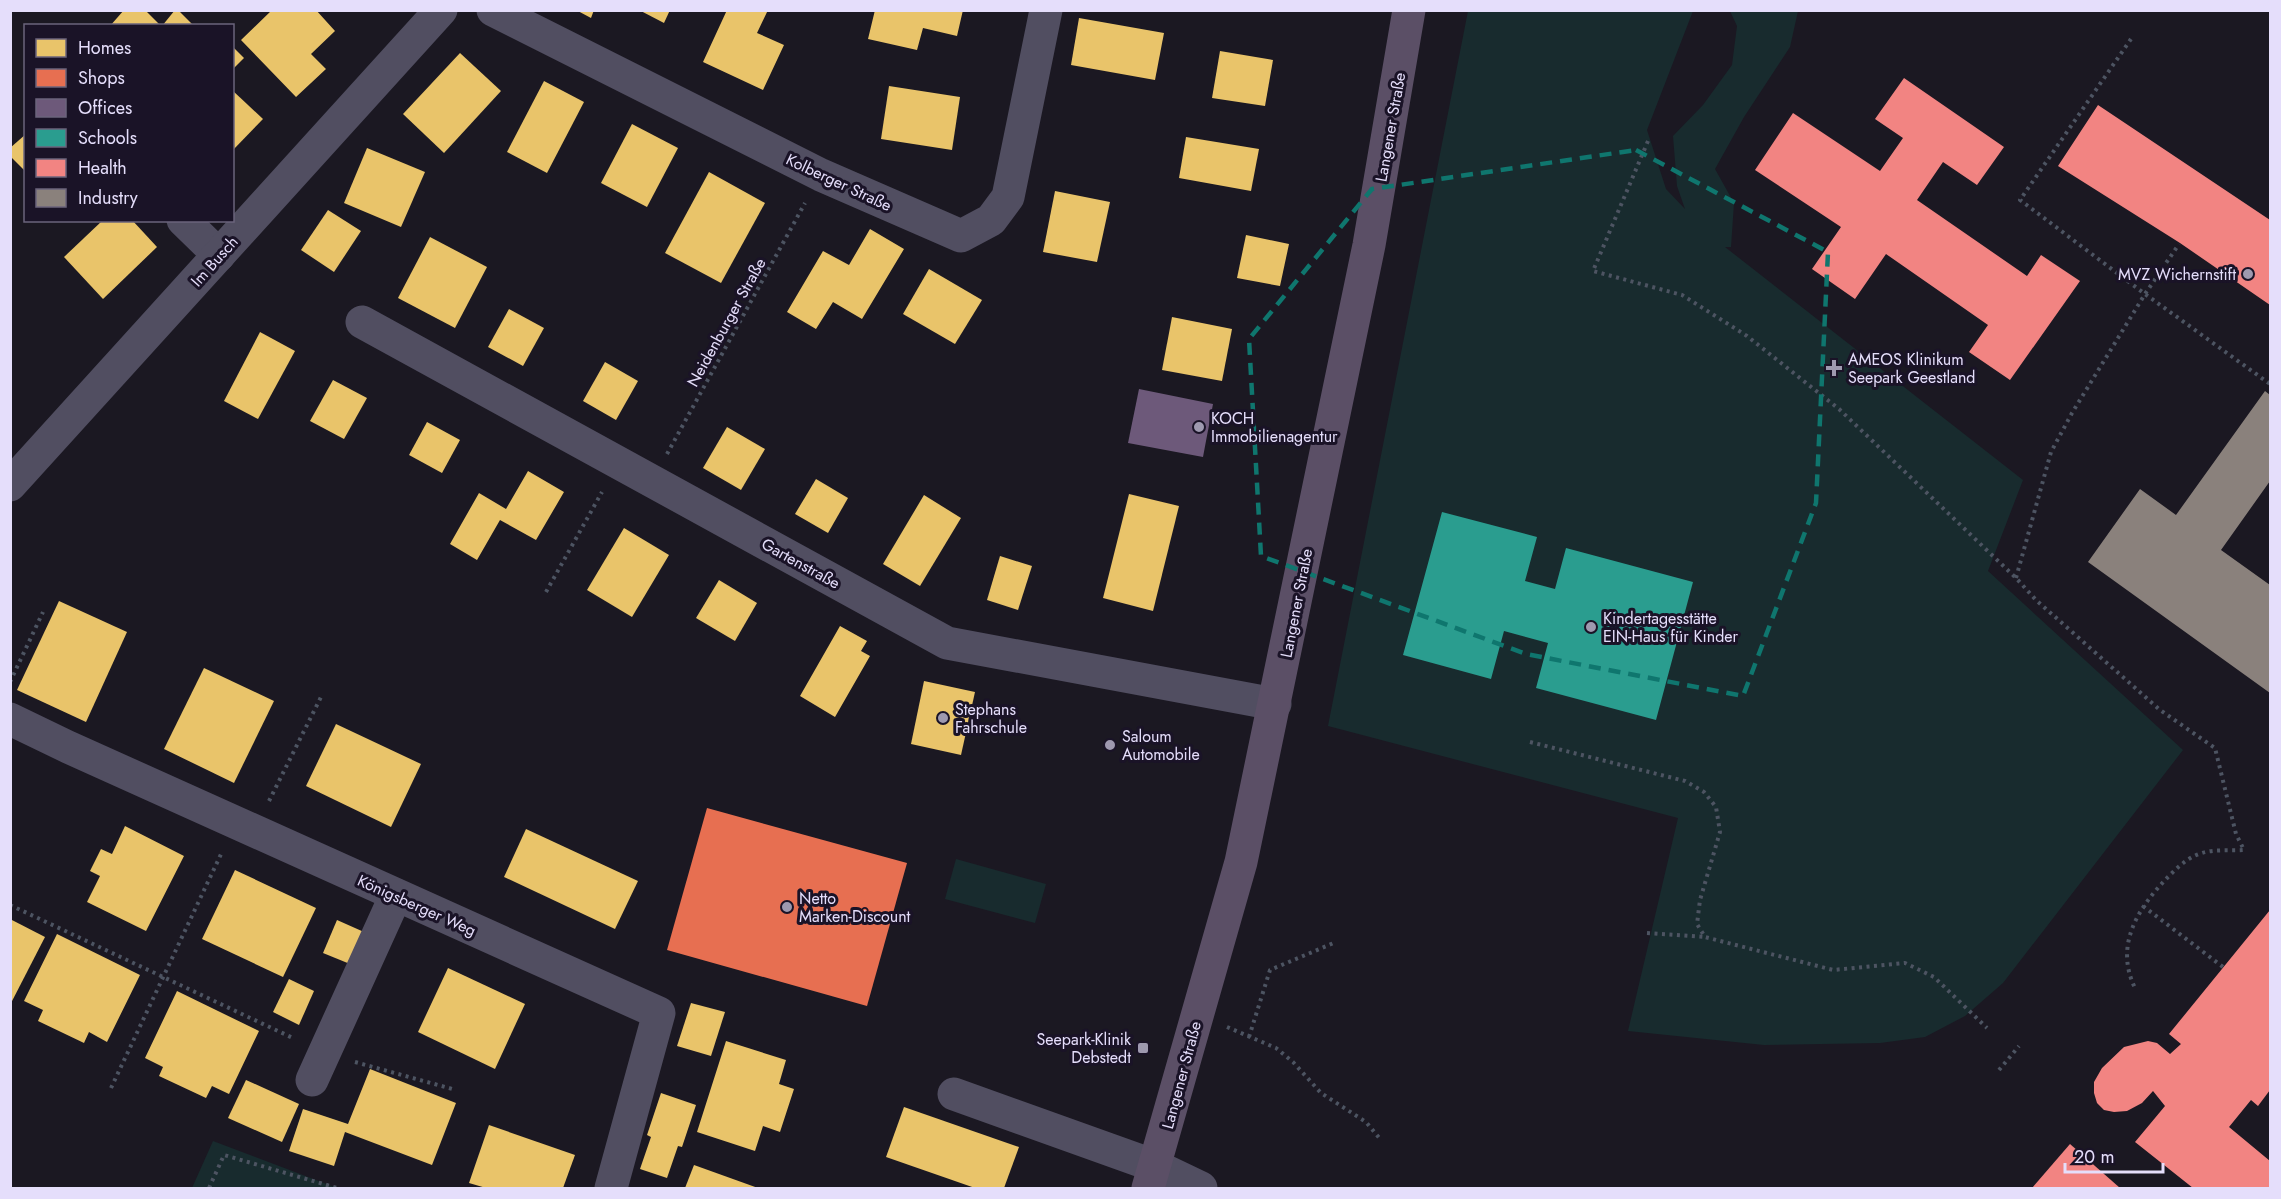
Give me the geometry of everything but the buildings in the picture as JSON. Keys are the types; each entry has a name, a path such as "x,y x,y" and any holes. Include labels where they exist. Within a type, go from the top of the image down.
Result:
{"main road":[{"name":"Langener Straße","path":"1151,1177 1241,862 1369,245 1409,10"}],"street":[{"name":"Im Busch","path":"10,485 441,10"},
{"name":"Kolberger Straße","path":"493,10 821,175 961,236 991,220 1008,197 1046,10"},
{"path":"185,222 219,255"},
{"name":"Gartenstraße","path":"362,322 947,643 1275,704"},
{"name":"Königsberger Weg","path":"10,719 659,1013 611,1188"},
{"path":"318,1066 396,895"},
{"path":"954,1094 1151,1177 1201,1188"}],"path":[{"path":"2131,39 2020,200 2145,294 2271,384"},
{"path":"1648,141 1593,271 1682,295 1747,336 1839,409 2016,578 2036,600 2160,710 2215,748 2236,834 2244,850 2203,852 2183,862 2143,906 2130,931 2128,950 2128,973 2135,988"},
{"name":"Neidenburger Straße","path":"651,480 821,175"},
{"path":"2016,578 2051,452 2072,413 2145,294 2179,244"},
{"path":"546,592 618,462"},
{"path":"10,682 43,612"},
{"path":"111,1088 163,978 245,827 321,697"},
{"path":"1530,742 1685,781 1704,792 1716,807 1720,832 1700,900 1697,924 1705,937"},
{"path":"10,905 163,978 318,1066 456,1090"},
{"path":"2143,906 2223,968"},
{"path":"1647,933 1705,937 1833,970 1905,963 1934,977 1987,1028"},
{"path":"1249,1037 1270,970 1336,942"},
{"path":"1196,1018 1226,1027 1276,1048 1293,1062 1321,1093 1366,1122 1382,1140"},
{"path":"1999,1070 2019,1046"},
{"path":"209,1188 224,1155 337,1188"}],"highlighted area":[{"path":"1636,150 1828,252 1816,503 1743,696 1526,654 1261,556 1249,339 1372,189"}],"green space":[{"path":"1468,11 1693,11 1647,130 1666,189 1685,209 1677,186 1673,136 1703,105 1732,65 1737,26 1730,11 1798,11 1790,47 1744,117 1715,169 1734,203 1731,247 1725,247 2023,480 1988,571 2183,750 2003,983 1965,1016 1925,1037 1880,1043 1764,1045 1628,1031 1678,818 1328,726"},
{"path":"956,859 1046,884 1035,923 945,899"},
{"path":"213,1141 337,1188 192,1188"}],"place":[{"name":"MVZ Wichernstift","path":"2248,274"},
{"name":"AMEOS Klinikum Seepark Geestland","path":"1834,368"},
{"name":"KOCH Immobilienagentur","path":"1199,427"},
{"name":"Kindertagesstätte EIN-Haus für Kinder","path":"1591,627"},
{"name":"Stephans Fahrschule","path":"943,718"},
{"name":"Saloum Automobile","path":"1110,745"},
{"name":"Netto Marken-Discount","path":"787,907"},
{"name":"Seepark-Klinik Debstedt","path":"1143,1048"}]}
